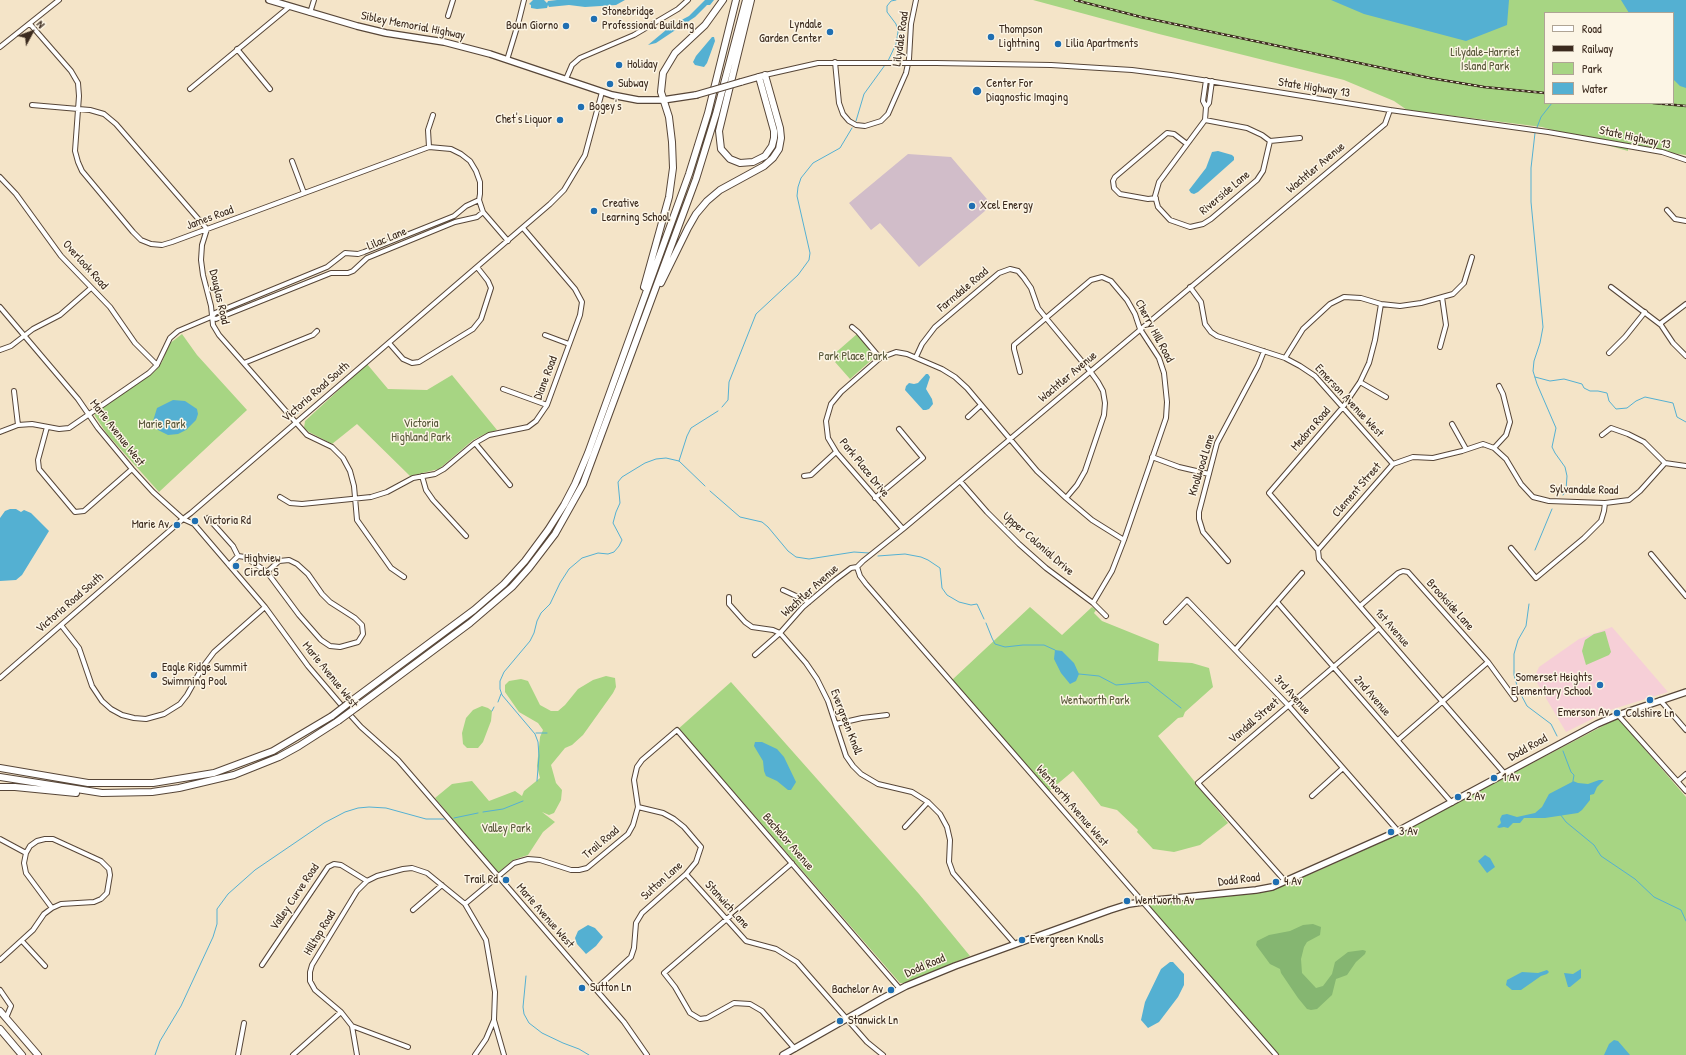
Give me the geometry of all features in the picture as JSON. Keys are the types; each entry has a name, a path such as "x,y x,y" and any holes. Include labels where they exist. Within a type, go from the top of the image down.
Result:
{"highway":[{"path":"634,324 672,182 672,142 669,117 663,100 662,81 667,65 675,53 705,26 723,0"},
{"path":"0,768 88,783 161,782 214,774 273,751 332,716 474,610 504,584 526,561 548,530 575,484 588,453 689,174 708,113 736,0"},
{"path":"0,788 15,787 80,793 152,792 179,788 234,775 279,757 338,721 470,623 508,590 529,568 555,534 583,484 696,179 716,114 746,0"},
{"path":"751,0 719,131 721,149 730,159 740,162 753,162 765,156 772,146 774,138 762,76"},
{"path":"645,319 696,214 707,201 720,190 764,166 773,158 779,149 781,138 780,128 762,76"},
{"path":"0,777 102,793"},
{"path":"0,1011 3,1019 38,1055"},
{"path":"0,1030 22,1055"}],"main road":[{"name":"Sibley Memorial Highway","path":"269,0 310,13 386,33 458,45 602,92 638,100 663,100 696,95 762,76"},
{"name":"Dodd Road","path":"783,1055 900,989 955,966 1110,910 1142,902 1272,887 1398,830 1579,733 1618,715 1686,692"}],"street":[{"path":"0,47 59,0"},
{"path":"310,13 314,0"},
{"path":"448,16 453,0"},
{"path":"507,60 524,0"},
{"path":"566,79 572,65 580,58 634,35 678,9 688,0"},
{"name":"Lilydale Road","path":"835,62 839,103 843,114 849,121 856,125 865,126 881,121 888,114 906,73 909,59 910,31 916,0"},
{"path":"190,89 289,7"},
{"path":"30,24 71,71 78,82 78,109"},
{"path":"238,49 270,90"},
{"name":"State Highway 13","path":"762,76 800,66 835,62 1051,65 1132,70 1206,80 1390,110 1576,136 1662,152 1686,160"},
{"path":"1206,80 1203,101 1206,107"},
{"path":"1187,144 1174,134 1167,134 1115,177 1113,184 1116,192 1148,199 1156,198 1156,189 1159,182 1205,120 1206,107 1209,103 1212,81"},
{"name":"Victoria Road South","path":"0,678 508,241 564,190 576,173 585,155 602,92"},
{"path":"32,105 90,110 104,114 116,124 207,230"},
{"name":"James Road","path":"78,109 75,151 78,162 88,180 133,232 141,240 151,244 162,245 207,230 429,147"},
{"name":"Wachtler Avenue","path":"755,655 780,633 809,602 843,573 851,568 857,567 903,530 1385,124 1390,110"},
{"path":"433,115 428,130 429,147 451,148 470,161 480,182 479,200 483,212 508,241"},
{"path":"1205,120 1247,128 1270,140 1300,138"},
{"name":"Riverside Lane","path":"1156,198 1158,207 1170,220 1190,227 1203,224 1257,180 1263,171 1268,158 1270,140"},
{"path":"292,161 304,193"},
{"name":"Overlook Road","path":"0,177 16,194 61,256 110,307 135,342 157,365"},
{"name":"Lilac Lane","path":"18,425 32,424 59,429 69,428 88,413 149,373 157,365 170,338 178,331 211,317 215,313 327,267 345,253 358,254 364,252 454,216 466,206 479,200"},
{"path":"1667,210 1675,219 1686,221"},
{"name":"Lilac Lane","path":"211,317 216,319 331,273 348,273 353,271 366,258 455,222 478,217 483,212"},
{"name":"Diane Road","path":"280,497 290,503 302,504 371,497 387,492 413,478 435,474 444,469 475,444 489,435 528,427 536,422 547,405 580,316 582,302 575,289 523,228"},
{"name":"Douglas Road","path":"207,230 202,245 201,260 203,275 211,306 213,325 219,335 307,435 332,447 343,458 350,471 357,520 363,531 391,568 404,577"},
{"path":"1285,358 1303,329 1330,304 1344,297 1361,298 1381,304 1400,306 1422,303 1453,294 1464,283 1472,257"},
{"path":"389,343 403,359 412,363 419,362 473,329 481,319 491,288 488,281 477,267"},
{"name":"Farmdale Road","path":"916,357 922,344 935,327 999,273 1010,269 1018,272 1030,288 1038,308 1090,371 1103,392 1105,402 1104,415 1085,471 1066,498"},
{"name":"Cherry Hill Road","path":"1020,372 1014,345 1091,280 1102,277 1111,281 1126,300 1135,314 1140,329 1159,358 1164,373 1167,388 1166,418 1112,571 1093,603"},
{"path":"1190,287 1201,302 1204,310 1205,324 1211,332 1217,336 1264,351"},
{"path":"1611,287 1661,325 1673,343 1686,356"},
{"path":"0,350 11,346 25,335 60,315 91,288"},
{"path":"1440,347 1446,326 1442,297"},
{"name":"Medora Road","path":"1269,493 1343,407 1360,382 1369,363 1375,340 1381,304"},
{"path":"1661,325 1660,323 1686,304"},
{"name":"Marie Avenue West","path":"0,307 78,399 106,439 153,492 183,519 194,524 265,607 308,666 361,727 398,760 624,1022 647,1055"},
{"path":"1609,353 1625,337 1645,312"},
{"path":"852,327 880,358"},
{"path":"244,363 313,335 318,331"},
{"path":"545,335 569,344"},
{"name":"Emerson Avenue West","path":"1264,351 1285,358 1315,376 1393,464"},
{"name":"Knollwood Lane","path":"1228,561 1203,532 1199,519 1200,509 1217,443 1258,366 1264,351"},
{"name":"Park Place Drive","path":"903,530 836,452 828,438 826,421 831,404 841,392 880,358 896,352 916,357 956,377 1038,470 1066,498 1092,520 1124,540"},
{"path":"1360,382 1386,397"},
{"path":"1452,424 1466,449 1483,444 1494,448 1506,435 1510,422 1503,394 1499,386"},
{"path":"503,389 547,405"},
{"path":"0,432 18,425 14,391"},
{"path":"968,417 982,405"},
{"path":"47,427 38,460 39,469 75,512 84,511 132,469"},
{"path":"1602,435 1611,428 1628,434 1644,442 1665,463 1686,466"},
{"path":"876,498 923,458 899,429"},
{"path":"475,444 510,485"},
{"name":"Sylvandale Road","path":"1494,448 1506,459 1521,484 1533,497 1549,501 1605,503 1629,500 1640,491 1665,463"},
{"name":"Clement Street","path":"1318,550 1393,464 1413,457 1433,458 1466,449"},
{"path":"804,476 811,475 836,452"},
{"path":"1152,457 1179,467 1209,474"},
{"path":"422,476 426,490 433,500 466,536"},
{"name":"Upper Colonial Drive","path":"960,481 987,512 1019,544 1046,568 1093,603 1106,616"},
{"name":"1st Avenue","path":"1269,493 1318,550 1319,560 1505,774"},
{"path":"1510,548 1536,578 1584,538 1601,521 1605,503"},
{"path":"208,518 233,546 238,556"},
{"path":"1650,554 1686,596"},
{"path":"229,565 238,556"},
{"path":"238,556 245,557 267,572 299,615 321,640 330,646 340,647 350,646 358,642 363,634 362,625 355,618 330,602 322,594 308,574 297,564 289,560 279,561 267,572"},
{"name":"Wentworth Avenue West","path":"857,567 860,576 871,590 1276,1055"},
{"name":"Brookside Lane","path":"1360,606 1398,573 1403,571 1408,572 1488,662 1515,699"},
{"path":"1236,650 1302,573"},
{"path":"783,590 809,602"},
{"path":"729,597 729,604 745,622 752,627 773,630 780,633"},
{"name":"3rd Avenue","path":"1166,622 1187,600 1288,705 1398,830"},
{"name":"2nd Avenue","path":"1277,602 1452,802"},
{"path":"61,625 79,648 92,686 102,701 111,709 122,715 146,719 164,714 180,704 187,695 202,668 214,652 265,607"},
{"name":"Vandall Street","path":"1285,881 1198,783 1378,628"},
{"name":"Evergreen Knoll","path":"780,633 806,663 817,679 828,701 846,756 861,774 878,784 912,792 928,802 940,814 947,827 950,840 949,862 953,873 1014,944"},
{"path":"1398,740 1488,662"},
{"path":"1660,700 1686,730"},
{"path":"1618,715 1686,791"},
{"path":"836,724 862,718 887,716"},
{"name":"Bachelor Avenue","path":"656,748 677,730 900,989"},
{"name":"Trail Road","path":"498,876 514,863 528,859 540,860 571,870 587,868 628,834 633,825 638,807 634,780 636,772 642,760 656,748"},
{"path":"1312,796 1343,768"},
{"path":"1678,781 1686,774"},
{"path":"905,827 928,802"},
{"name":"Sutton Lane","path":"596,989 631,957 634,948 636,923 642,913 686,874 696,862 701,847 684,827 674,819 663,813 638,807"},
{"path":"0,839 26,853"},
{"path":"0,960 33,930 44,914 52,908 61,904 94,902 102,899 107,893 110,881 109,869 102,862 53,839 44,839 37,841 30,846 26,853 24,863 26,873 52,908"},
{"path":"792,863 664,973 675,987 690,1013 700,1019 707,1018 734,1003 750,1004 762,1011 795,1049"},
{"name":"Valley Curve Road","path":"262,965 328,866 341,864 367,881"},
{"path":"367,881 377,876 412,868 427,872 465,904 486,940 494,992 494,1020 504,1055"},
{"name":"Stanwich Lane","path":"686,874 746,941 776,949 797,962 848,1018 867,1042 883,1055"},
{"path":"465,904 498,876"},
{"name":"Hilltop Road","path":"357,1055 352,1026 342,1012 315,990 310,981 310,972 357,891 367,881"},
{"path":"413,910 442,885"},
{"path":"22,941 45,966"},
{"path":"0,990 12,1006 3,1019"},
{"path":"293,1055 342,1012"},
{"path":"475,1055 486,1039 494,1020"},
{"path":"238,1055 244,1023"},
{"path":"352,1026 408,1047"}],"shaded area":[{"path":"908,154 951,157 992,205 919,267 880,223 871,230 849,203"},
{"name":"Somerset Heights Elementary School","path":"1612,627 1668,692 1610,710 1566,732 1534,678 1539,667 1579,639"}],"green space":[{"name":"Lilydale-Harriet Island Park","path":"1033,0 1686,0 1686,155 1628,147 1628,151 1542,127 1407,110 1394,101 1344,80 1159,34"},
{"name":"Marie Park","path":"182,334 197,355 247,410 159,492 107,434 94,412 155,371 162,362 169,344"},
{"name":"Park Place Park","path":"857,334 876,356 850,379 835,362 837,360 833,355"},
{"name":"Victoria Highland Park","path":"367,364 388,389 427,390 452,375 497,430 473,440 439,469 410,476 357,424 332,444 304,428 305,421"},
{"name":"Wentworth Park","path":"1030,607 1062,635 1092,607 1096,610 1094,613 1102,621 1159,644 1158,661 1192,663 1209,668 1213,687 1185,712 1183,717 1178,718 1158,736 1228,823 1200,845 1174,852 1153,849 1137,832 1138,830 1117,810 1101,806 1073,771 1048,792 952,680"},
{"path":"1605,631 1611,652 1609,655 1586,665 1582,651 1585,640 1594,634"},
{"name":"Valley Park","path":"606,676 615,678 616,687 613,693 583,735 572,745 565,748 551,765 556,783 562,790 561,800 554,813 549,815 542,812 555,822 543,832 528,855 513,860 498,873 435,798 452,784 472,781 489,801 515,791 522,796 524,791 540,778 537,766 540,737 543,730 538,723 519,712 505,692 505,685 509,681 521,679 528,681 540,705 551,711 558,711 578,689 593,680"},
{"path":"731,682 919,894 970,956 904,983 900,983 681,731 677,730"},
{"path":"482,706 492,711 491,721 483,742 478,748 467,748 463,744 462,733 466,718 473,710"},
{"path":"1618,718 1686,797 1686,1055 1279,1055 1147,904 1260,893 1318,871 1384,841"},
{"path":"1313,924 1321,927 1320,935 1307,942 1301,959 1302,973 1316,988 1323,986 1332,974 1335,962 1348,952 1366,951 1347,975 1336,979 1332,995 1317,1009 1311,1010 1307,1009 1298,998 1281,973 1280,969 1270,964 1256,945 1257,941 1269,935 1290,931 1303,925"}],"water":[{"path":"533,0 544,0 547,3 548,1 557,0 625,0 616,5 585,7 569,5 549,7 548,5 547,8 537,9 531,8 531,5 529,4"},
{"path":"705,0 714,0 695,17 656,43 648,45 672,25 689,16"},
{"path":"1331,0 1509,0 1507,25 1466,41 1364,14"},
{"path":"1621,0 1686,0 1686,88 1680,86 1674,80 1674,12 1628,12"},
{"path":"712,37 714,37 715,41 707,63 704,67 695,65 693,62 696,56"},
{"path":"1218,151 1232,155 1234,160 1198,192 1194,194 1191,193 1189,190 1206,168 1212,152"},
{"path":"926,374 930,377 926,389 932,399 933,404 929,409 923,410 905,390 909,383 918,383"},
{"path":"173,400 185,401 197,409 198,414 196,420 186,430 178,434 168,435 158,430 153,421 157,408"},
{"path":"16,509 21,512 24,510 31,513 49,531 22,575 16,580 0,581 0,518 5,511"},
{"path":"1055,650 1062,651 1074,663 1079,674 1076,681 1070,684 1061,673 1054,659"},
{"path":"755,742 762,742 777,749 784,757 796,782 791,790 788,790 777,781 766,776 763,761 754,746"},
{"path":"1599,780 1604,780 1597,787 1594,794 1590,795 1590,800 1578,813 1545,818 1524,818 1520,823 1513,823 1508,828 1497,827 1501,823 1500,819 1502,815 1507,814 1517,817 1535,813 1542,807 1549,794 1573,781 1588,784"},
{"path":"1485,855 1490,858 1495,867 1487,873 1478,861"},
{"path":"588,925 595,928 603,937 596,946 586,954 577,944 575,938 578,931"},
{"path":"1170,962 1173,962 1184,974 1184,985 1178,997 1159,1022 1148,1028 1141,1020 1145,1002 1161,969"},
{"path":"1581,969 1581,978 1568,987 1564,973 1573,974"},
{"path":"1547,970 1549,972 1547,974 1541,976 1521,990 1512,990 1506,985 1507,980 1522,972 1538,973"},
{"path":"1614,1040 1618,1041 1630,1055 1604,1055 1609,1044"}],"waterway":[{"path":"888,61 896,44 898,32 896,24 887,12 887,6 891,1 896,0"},
{"path":"856,121 864,94 885,65"},
{"path":"1536,130 1541,117 1551,104"},
{"path":"722,407 728,400 729,382 756,314 798,275 809,260 810,253 797,196 801,178 813,163 840,148 852,128"},
{"path":"1535,133 1531,168 1531,202 1543,327 1534,361 1533,371 1556,428 1552,447 1565,467 1567,476 1566,490 1563,495"},
{"path":"1535,377 1550,381 1564,379 1582,384 1584,388 1590,391 1607,393 1609,401 1616,409 1627,408 1636,401 1645,397 1673,403 1677,417 1686,422"},
{"path":"679,461 691,428 718,411"},
{"path":"293,413 298,413"},
{"path":"537,781 539,756 538,742 535,734 502,695 500,681 504,672 530,641 541,613 550,604 560,583 569,569 582,558 598,553 608,554 614,552 619,546 622,540 613,523 620,503 618,482 622,477 645,463 656,459 666,458 679,461 705,486"},
{"path":"710,491 740,517 762,522 788,551 796,557 809,559 854,552 869,553"},
{"path":"1535,550 1552,509"},
{"path":"878,556 905,554 928,560 940,568 942,588 947,595 959,602 971,605 977,604 984,619"},
{"path":"1529,604 1526,626 1518,640 1514,654 1514,675 1518,689 1527,706 1551,724 1557,736"},
{"path":"986,623 995,644 1005,647 1044,645 1055,650"},
{"path":"1079,674 1099,676 1116,685 1148,682 1181,708"},
{"path":"498,702 501,694"},
{"path":"492,711 494,707"},
{"path":"536,733 547,733"},
{"path":"1563,751 1571,772 1574,775 1573,781"},
{"path":"483,812 503,809 523,801"},
{"path":"155,1055 160,1041 181,1006 213,937 217,924 217,909 228,894 255,870 324,823 345,812 358,808 386,808 426,819 444,819"},
{"path":"454,818 478,813"},
{"path":"1560,814 1566,822 1594,845 1601,856 1635,879 1654,897 1681,910 1686,921"},
{"path":"526,976 523,1007 524,1014 529,1023 542,1033 589,1055"}],"railway":[{"path":"1075,0 1141,17 1430,78 1484,87 1544,93"},
{"path":"1664,104 1686,106"}],"place":[{"name":"Stonebridge Professional Building","path":"594,19"},
{"name":"Boun Giorno","path":"566,26"},
{"name":"Lyndale Garden Center","path":"830,32"},
{"name":"Thompson Lightning","path":"991,37"},
{"name":"Lilia Apartments","path":"1058,44"},
{"name":"Holiday","path":"619,65"},
{"name":"Subway","path":"610,84"},
{"name":"Center For Diagnostic Imaging","path":"977,91"},
{"name":"Bogey's","path":"581,107"},
{"name":"Chet's Liquor","path":"560,120"},
{"name":"Xcel Energy","path":"972,206"},
{"name":"Creative Learning School","path":"594,211"},
{"name":"Victoria Rd","path":"195,521"},
{"name":"Marie Av","path":"177,525"},
{"name":"Highview Circle S","path":"236,566"},
{"name":"Eagle Ridge Summit Swimming Pool","path":"154,675"},
{"name":"Somerset Heights Elementary School","path":"1600,685"},
{"name":"Colshire Ln","path":"1650,700"},
{"name":"Emerson Av","path":"1617,713"},
{"name":"1 Av","path":"1494,778"},
{"name":"2 Av","path":"1458,797"},
{"name":"3 Av","path":"1391,832"},
{"name":"Trail Rd","path":"506,880"},
{"name":"4 Av","path":"1276,882"},
{"name":"Wentworth Av","path":"1127,901"},
{"name":"Evergreen Knolls","path":"1022,940"},
{"name":"Sutton Ln","path":"582,988"},
{"name":"Bachelor Av","path":"891,990"},
{"name":"Stanwick Ln","path":"840,1021"}]}
